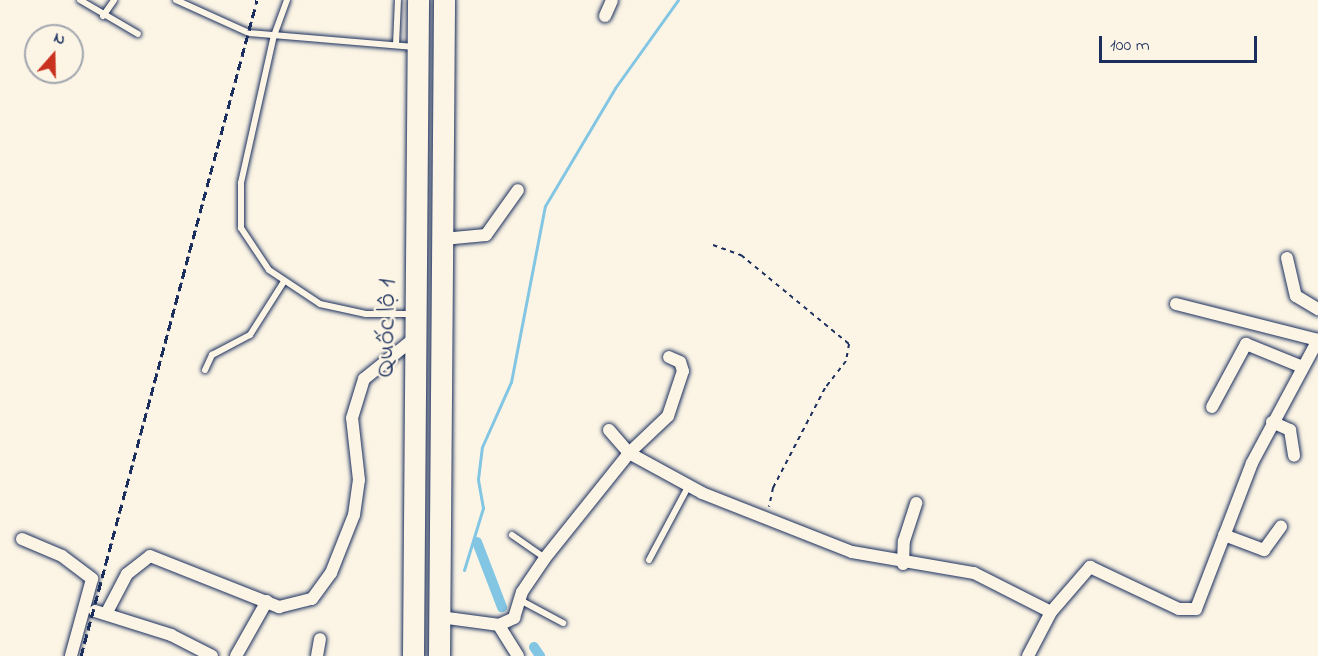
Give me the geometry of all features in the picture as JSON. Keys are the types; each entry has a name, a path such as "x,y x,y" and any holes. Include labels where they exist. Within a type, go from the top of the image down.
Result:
{"highway":[{"name":"Quốc lộ 1","path":"413,656 418,0"},
{"name":"Quốc lộ 1","path":"439,656 444,239 444,0"},
{"path":"418,157 444,157"}],"street":[{"path":"605,16 612,0"},
{"path":"444,239 486,235 518,190"},
{"path":"1287,258 1296,296 1318,309"},
{"path":"1029,656 1051,612 1094,566 1193,612 1272,422 1300,366 1318,340 1176,304"},
{"path":"212,656 171,635 100,612 127,574 150,556 267,602 290,608 302,604 331,573 358,494 352,430 359,390 370,369 416,337"},
{"path":"1212,407 1246,344 1300,366"},
{"path":"440,617 499,625 514,618 519,599 545,558 628,453 668,416 678,393 681,363 669,357"},
{"path":"1272,422 1290,430 1294,456"},
{"path":"609,430 628,453 688,487 852,552 903,564 982,576 1051,612"},
{"path":"903,564 904,541 916,502"},
{"path":"1224,535 1264,550 1281,527"},
{"path":"22,539 62,556 92,579 71,656"},
{"path":"236,656 267,602"},
{"path":"499,625 518,656"},
{"path":"317,656 320,639"}],"lane":[{"path":"80,0 102,16 138,34"},
{"path":"102,16 114,0"},
{"path":"176,0 249,33 418,48"},
{"path":"287,0 274,35 239,202 241,228 253,252 283,283 342,311 416,314"},
{"path":"396,45 398,0"},
{"path":"205,370 212,355 250,336 283,283"},
{"path":"649,560 688,487"},
{"path":"512,535 545,558"},
{"path":"519,599 563,623"}],"path":[{"path":"713,245 741,255 849,344 846,361 773,488 766,518"}],"waterway":[{"path":"464,570 483,508 478,479 482,447 511,382 545,206 615,88 678,0"},
{"path":"477,542 502,607"},
{"path":"534,647 540,656"}],"railway":[{"path":"81,656 257,0"}]}
